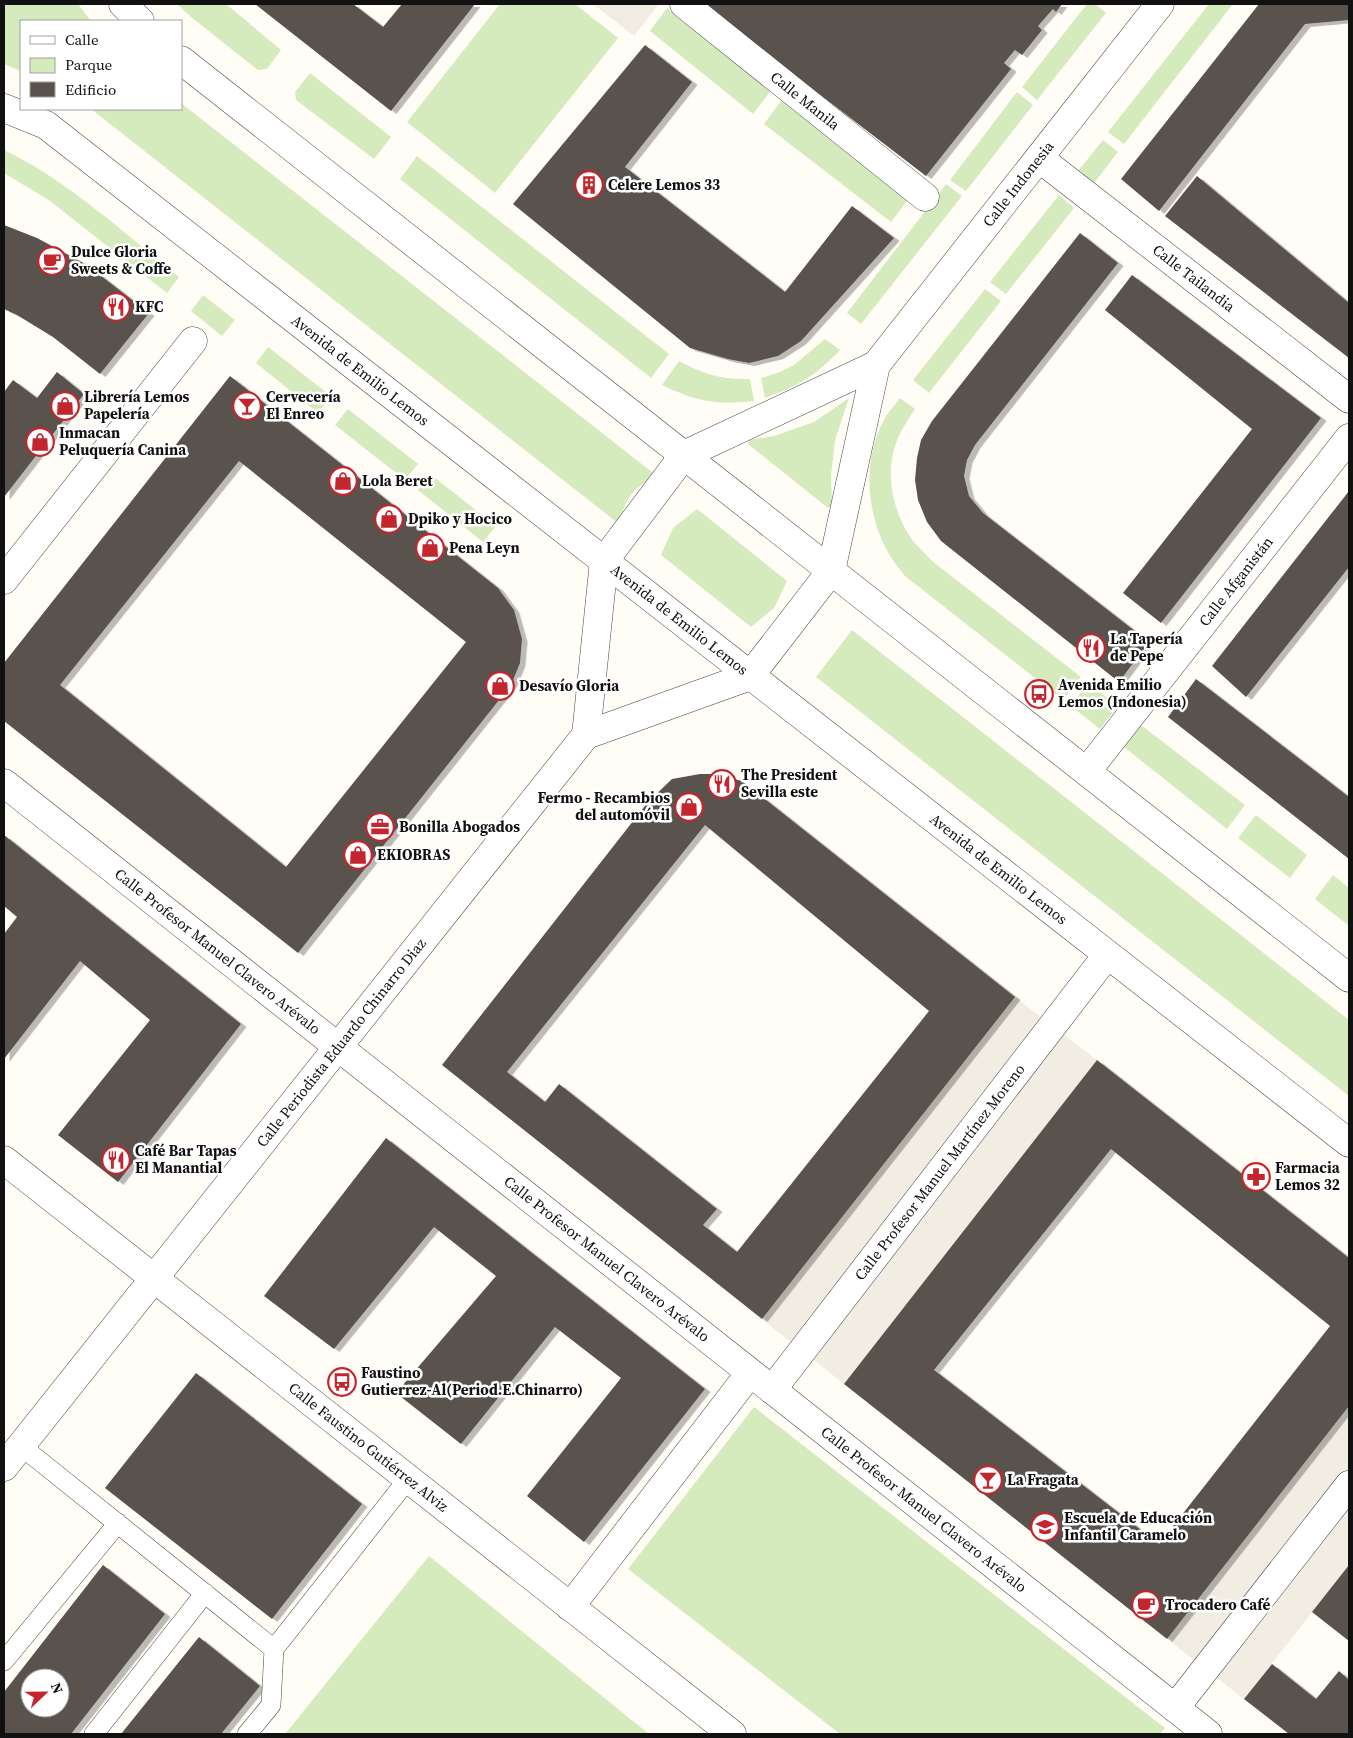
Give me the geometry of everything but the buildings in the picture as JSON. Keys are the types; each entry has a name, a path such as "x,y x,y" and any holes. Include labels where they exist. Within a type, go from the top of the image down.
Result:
{"street":[{"path":"123,4 139,20"},
{"name":"Calle Manila","path":"684,4 925,197"},
{"name":"Calle Indonesia","path":"876,365 1160,4"},
{"path":"182,61 1349,978"},
{"name":"Avenida de Emilio Lemos","path":"4,108 46,125 1349,1143"},
{"name":"Calle Tailandia","path":"1039,158 1349,399"},
{"path":"4,580 193,341"},
{"path":"876,365 831,571 750,676 586,735 604,562 684,455 876,365"},
{"name":"Calle Afganistán","path":"1087,772 1349,438"},
{"name":"Calle Periodista Eduardo Chinarro Diaz","path":"4,1467 586,735"},
{"name":"Calle Profesor Manuel Clavero Arévalo","path":"4,783 750,1372 1191,1725"},
{"name":"Calle Profesor Manuel Martínez Moreno","path":"772,1390 1107,955"},
{"name":"Calle Faustino Gutiérrez Alviz","path":"4,1160 732,1734"},
{"path":"570,1607 750,1372"},
{"path":"1191,1725 1349,1485"}],"lane":[{"path":"21,1446 274,1649"},
{"path":"247,1734 271,1705 274,1649 408,1479"},
{"path":"4,1661 118,1524"},
{"path":"94,1734 205,1593"}],"green space":[{"path":"4,4 78,4 90,20 20,20 20,71 4,64"},
{"path":"177,4 226,4 281,50 267,69 258,70"},
{"path":"500,4 575,4 618,38 495,193 407,122"},
{"path":"1087,4 1095,4 1106,13 1037,100 1022,87"},
{"path":"1209,4 1233,4 1124,144 1108,132"},
{"path":"667,8 772,89 753,114 650,31"},
{"path":"310,73 391,137 374,159 296,100 295,92"},
{"path":"1017,92 1033,105 966,191 950,180"},
{"path":"784,97 910,197 891,222 764,124"},
{"path":"182,104 657,476 636,489 632,494 619,524 92,110 182,110"},
{"path":"1103,140 1118,152 1094,183 1078,171"},
{"path":"4,150 50,176 73,192 179,277 167,293 50,201 4,173"},
{"path":"417,156 669,354 651,378 400,179"},
{"path":"946,184 962,196 861,324 847,313"},
{"path":"1059,195 1074,208 1006,294 990,282"},
{"path":"985,289 1001,301 929,393 913,380"},
{"path":"203,295 235,320 222,336 191,311"},
{"path":"825,339 840,350 823,367 806,379 788,389 765,398 761,378 794,365"},
{"path":"268,347 331,396 318,413 256,363"},
{"path":"679,361 713,375 750,379 754,401 728,403 707,401 662,385"},
{"path":"849,398 835,440 831,476 832,505 828,508 748,444 749,440 774,436 814,422"},
{"path":"900,398 915,409 897,441 892,458 891,471 891,483 896,508 906,531 932,561 1081,677 1063,700 905,576 889,554 875,522 870,487 870,470 872,452 877,436 886,417"},
{"path":"348,409 418,464 405,480 335,425"},
{"path":"430,474 496,526 483,542 418,490"},
{"path":"697,509 787,581 774,608 751,627 661,555 673,528"},
{"path":"852,630 1349,1020 1349,1096 816,677"},
{"path":"1088,683 1118,706 1100,729 1071,706"},
{"path":"1141,725 1245,805 1227,829 1124,747"},
{"path":"1256,815 1307,855 1290,878 1238,838"},
{"path":"1333,875 1349,888 1349,926 1315,899"},
{"path":"754,1407 1165,1728 1160,1734 840,1734 628,1569"},
{"path":"429,1556 649,1734 285,1734"}],"shaded area":[{"path":"593,4 659,4 634,36"},
{"path":"1015,997 1097,1060 844,1384 762,1319"},
{"path":"1349,1406 1349,1565 1244,1699 1167,1639"}],"place":[{"name":"Celere Lemos 33","path":"589,185"},
{"name":"Dulce Gloria Sweets & Coffe","path":"52,261"},
{"name":"KFC","path":"116,307"},
{"name":"Librería Lemos Papelería","path":"65,406"},
{"name":"Cervecería El Enreo","path":"247,406"},
{"name":"Inmacan Peluquería Canina","path":"40,442"},
{"name":"Lola Beret","path":"343,481"},
{"name":"Dpiko y Hocico","path":"389,519"},
{"name":"Pena Leyn","path":"430,548"},
{"name":"La Tapería de Pepe","path":"1091,648"},
{"name":"Desavío Gloria","path":"500,686"},
{"name":"Avenida Emilio Lemos (Indonesia)","path":"1039,694"},
{"name":"The President Sevilla este","path":"722,784"},
{"name":"Fermo - Recambios del automóvil","path":"689,807"},
{"name":"Bonilla Abogados","path":"380,827"},
{"name":"EKIOBRAS","path":"358,855"},
{"name":"Café Bar Tapas El Manantial","path":"116,1160"},
{"name":"Farmacia Lemos 32","path":"1256,1177"},
{"name":"Faustino Gutierrez-Al(Period.E.Chinarro)","path":"342,1382"},
{"name":"La Fragata","path":"988,1480"},
{"name":"Escuela de Educación Infantil Caramelo","path":"1045,1527"},
{"name":"Trocadero Café","path":"1146,1605"}]}
